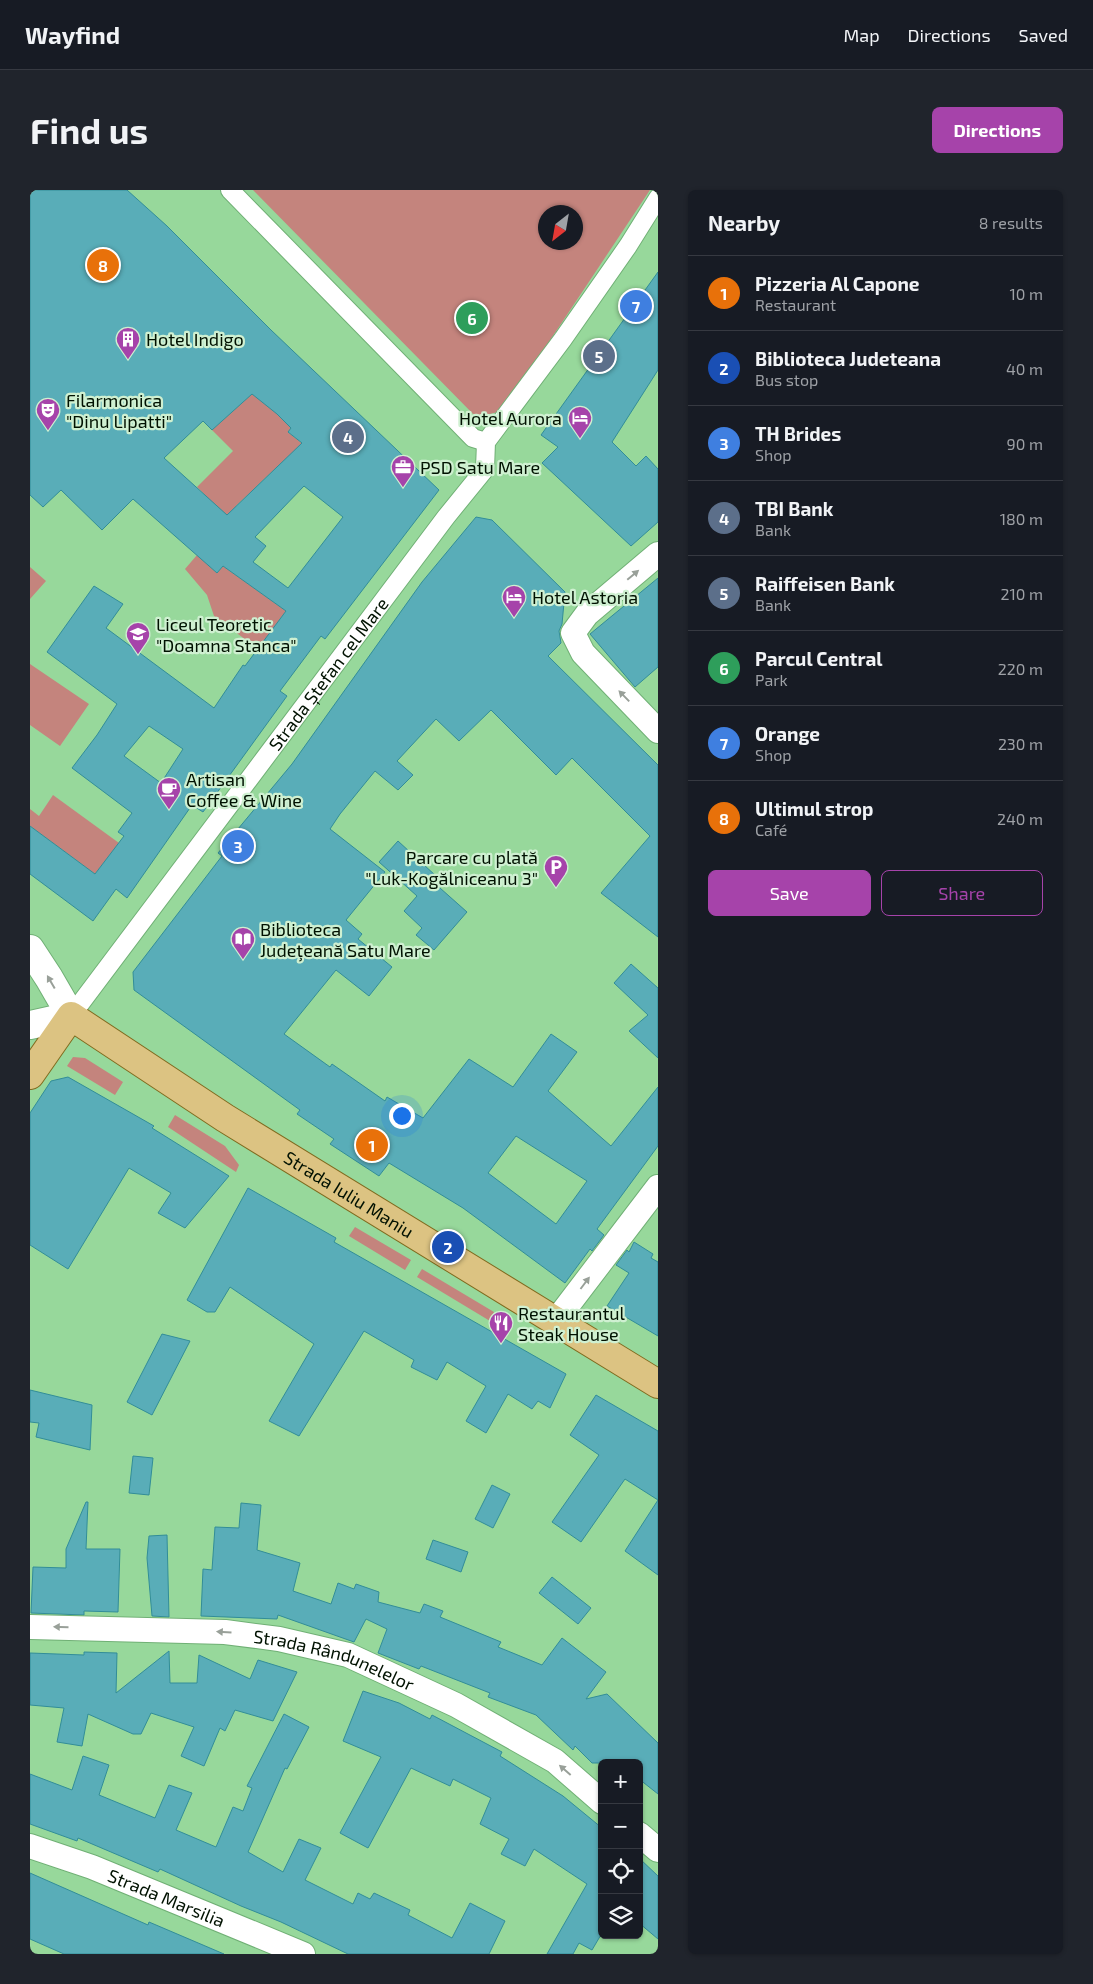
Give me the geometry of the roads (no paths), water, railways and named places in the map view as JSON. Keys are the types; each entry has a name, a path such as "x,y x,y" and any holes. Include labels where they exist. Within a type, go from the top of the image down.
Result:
{"main road":[{"name":"Strada Ștefan cel Mare","path":"30,1075 71,1016"},
{"name":"Strada Iuliu Maniu","path":"71,1016 225,1118 658,1384"}],"street":[{"path":"230,190 474,438 486,442 564,339 628,246 658,198"},
{"name":"Strada Ștefan cel Mare","path":"71,1016 484,469 486,442"},
{"path":"658,554 587,614 572,633 583,653 658,731"},
{"path":"30,948 71,1016 30,1025"},
{"path":"555,1322 658,1187"},
{"name":"Strada Rândunelelor","path":"30,1627 225,1632 279,1639 348,1656 456,1705 555,1761 598,1799"},
{"path":"643,1837 658,1850"},
{"name":"Strada Marsilia","path":"30,1846 92,1867 303,1954"}],"place":[{"name":"Ultimul strop","path":"103,265"},
{"name":"Orange","path":"636,306"},
{"name":"Parcul Central","path":"472,318"},
{"name":"Raiffeisen Bank","path":"599,356"},
{"name":"Hotel Indigo","path":"128,360"},
{"name":"Filarmonica \"Dinu Lipatti\"","path":"48,431"},
{"name":"TBI Bank","path":"348,437"},
{"name":"Hotel Aurora","path":"580,439"},
{"name":"PSD Satu Mare","path":"403,488"},
{"name":"Hotel Astoria","path":"514,618"},
{"name":"Liceul Teoretic \"Doamna Stanca\"","path":"138,655"},
{"name":"Artisan Coffee & Wine","path":"169,810"},
{"name":"TH Brides","path":"238,846"},
{"name":"Parcare cu plată \"Luk-Kogălniceanu 3\"","path":"556,888"},
{"name":"Biblioteca Judeţeană Satu Mare","path":"243,960"},
{"name":"Pizzeria Al Capone","path":"372,1145"},
{"name":"Biblioteca Judeteana","path":"448,1247"},
{"name":"Restaurantul Steak House","path":"501,1344"}]}
